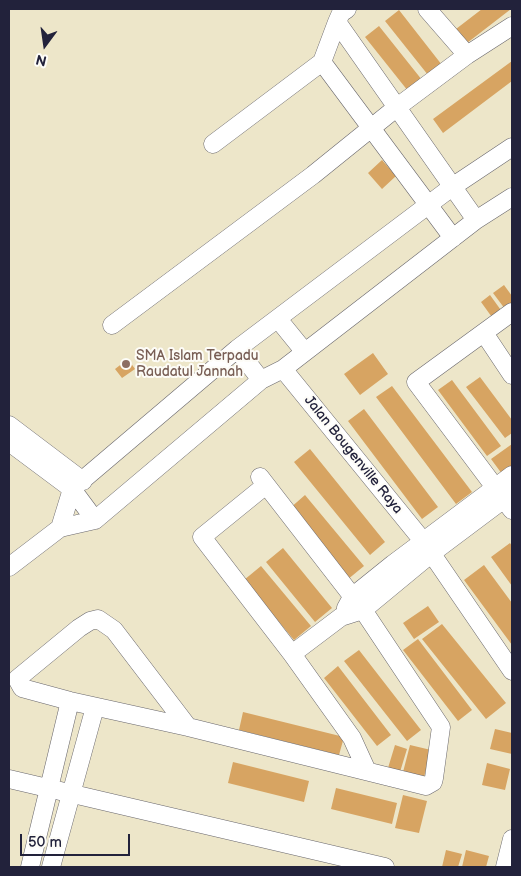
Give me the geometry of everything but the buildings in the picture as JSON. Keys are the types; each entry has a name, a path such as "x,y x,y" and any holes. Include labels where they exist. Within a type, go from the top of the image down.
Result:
{"street":[{"path":"426,9 467,55"},
{"path":"213,144 322,62 342,16"},
{"path":"342,16 396,108 476,220"},
{"path":"112,325 313,175 396,108 467,55 512,26"},
{"path":"322,62 372,128 427,206 453,238"},
{"path":"60,528 77,485 237,349 452,187 512,147"},
{"path":"9,567 60,528 95,520 261,380 282,369 476,220 512,198"},
{"path":"506,497 413,378 484,333 512,312"},
{"path":"278,319 304,351"},
{"path":"484,333 512,375"},
{"path":"237,349 261,380"},
{"name":"Jalan Bougenville Raya","path":"282,369 427,547 512,671"},
{"path":"9,425 77,485 95,520"},
{"path":"9,442 77,485"},
{"path":"292,654 358,604 427,547 506,497 512,475"},
{"path":"188,727 114,630 98,619 90,621 79,628 17,678 22,688 95,707 188,727 367,771 429,785 434,778 441,727 358,604 263,481 202,536 292,654 352,738 367,771"},
{"path":"30,867 70,701"},
{"path":"51,867 95,707"},
{"path":"9,780 385,867"},
{"path":"506,867 512,839"}],"place":[{"name":"SMA Islam Terpadu Raudatul Jannah","path":"126,364"}]}
